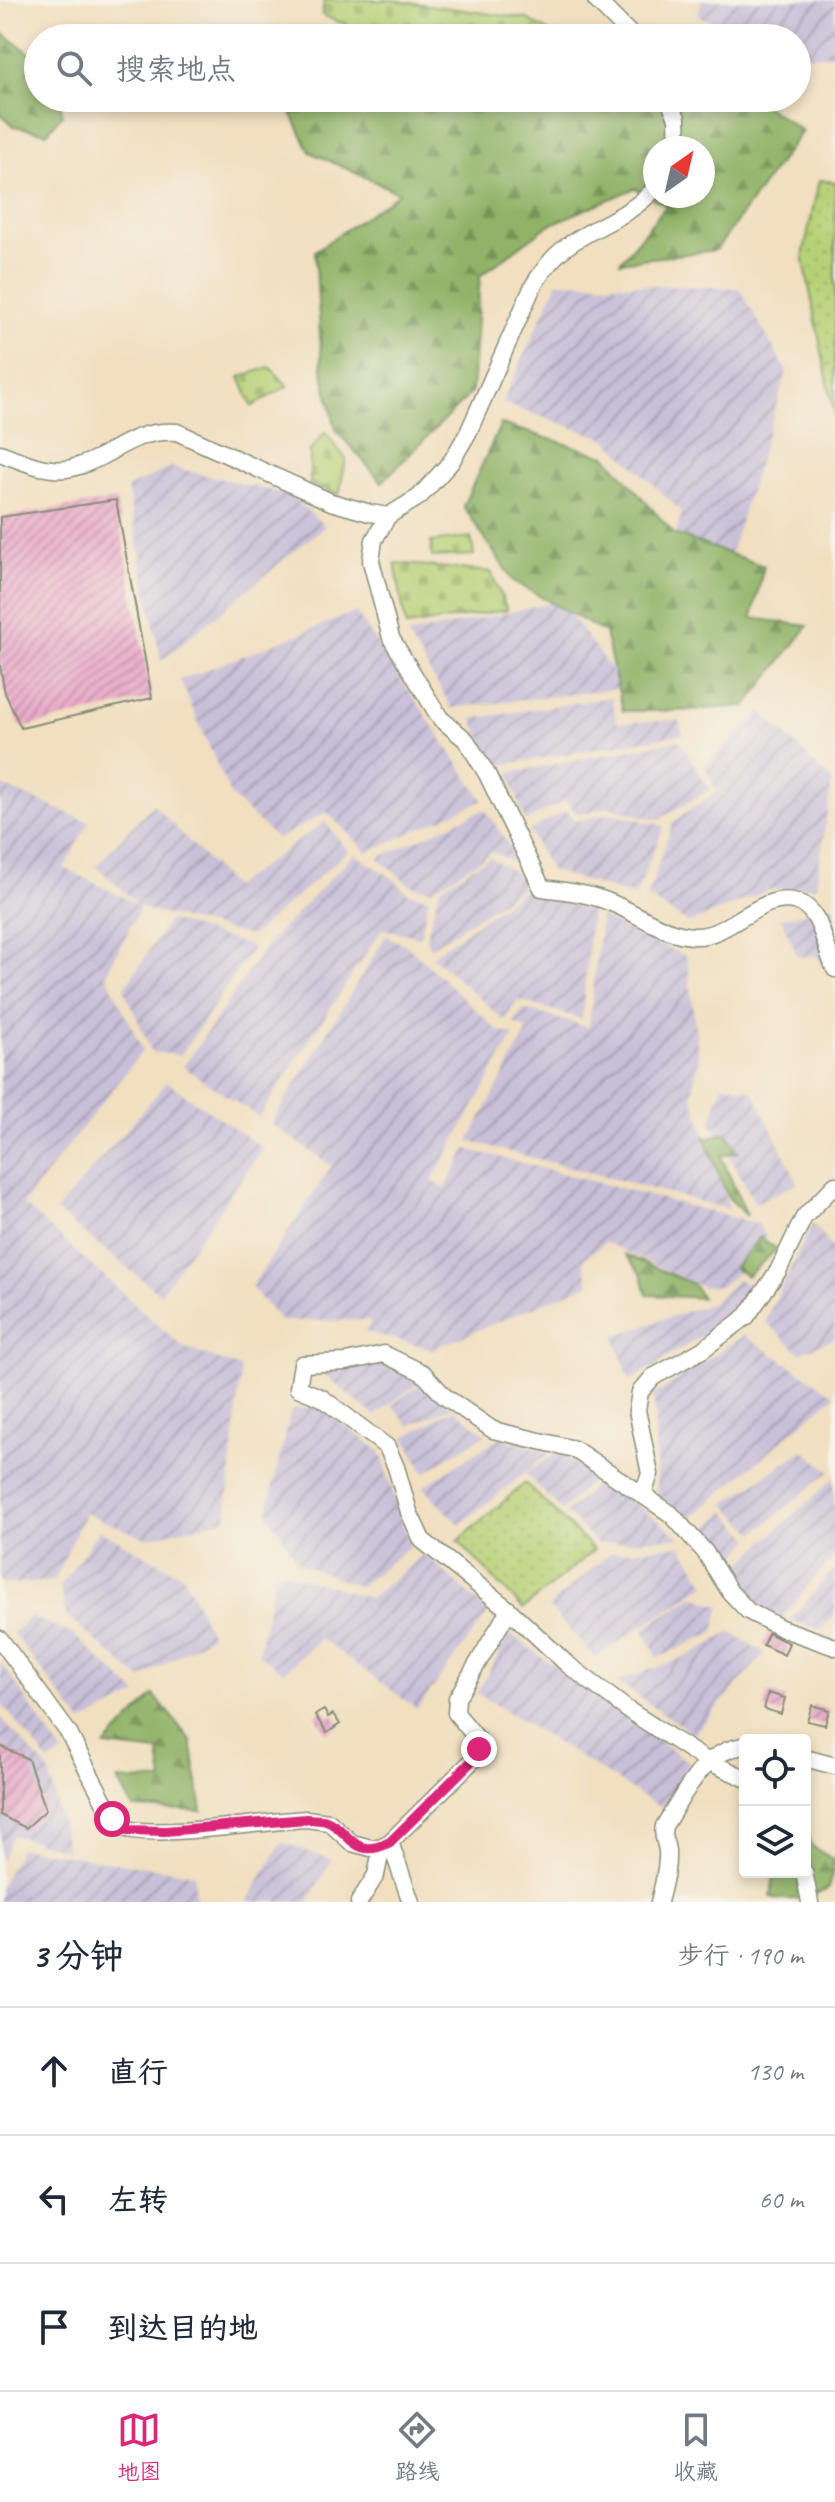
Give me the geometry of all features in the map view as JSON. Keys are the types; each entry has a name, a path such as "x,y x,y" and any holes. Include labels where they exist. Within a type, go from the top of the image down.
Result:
{"street":[{"path":"596,0 620,24"},
{"path":"674,112 678,136"},
{"path":"643,198 624,213 562,250 544,268 533,286 468,433 451,462 419,497 388,516 374,540 371,561 391,638 440,718 466,740 487,774 542,888 613,903 662,928 691,937 706,936 769,904 789,900 799,902 813,913 835,969"},
{"path":"0,453 39,467 71,469 138,436 157,431 177,432 331,502 388,516"},
{"path":"643,1494 650,1474 637,1410 640,1392 653,1377 702,1350 747,1316 778,1271 804,1217 835,1185"},
{"path":"739,1775 707,1761 598,1688 509,1610 422,1540 387,1447 322,1398 298,1388 302,1364 346,1362 384,1354 423,1373 444,1396 493,1430 574,1449 671,1514 705,1552 730,1592 748,1611 781,1628 835,1647"},
{"path":"359,1902 376,1875 386,1844 474,1759 479,1741 456,1713 457,1698 509,1610"},
{"path":"0,1639 68,1732 117,1826 134,1831 165,1831 306,1819 329,1822 352,1843 371,1848 386,1844"},
{"path":"659,1902 667,1852 662,1834 664,1826 707,1761 723,1751 739,1747"},
{"path":"811,1760 835,1766"},
{"path":"386,1844 411,1902"},
{"path":"805,1878 810,1902"}],"shaded area":[{"path":"702,0 835,0 835,54 811,56 811,24 717,24 697,15"},
{"path":"558,282 739,288 787,371 726,567 672,547 682,512 606,439 502,403"},
{"path":"171,467 290,495 325,526 161,661 127,488"},
{"path":"560,601 625,688 452,708 407,635"},
{"path":"356,612 483,800 367,852 327,812 277,839 231,796 180,680"},
{"path":"612,697 617,723 679,720 683,734 496,766 472,719"},
{"path":"761,711 832,781 816,886 769,890 688,923 647,897 673,822 716,792 705,766"},
{"path":"679,740 710,789 658,820 610,807 577,814 566,800 525,821 509,773"},
{"path":"0,785 89,822 64,868 139,905 96,866 153,804 233,887 325,822 348,851 251,936 141,906 106,974 143,1050 23,1204 183,1347 241,1368 226,1519 146,1538 85,1513 54,1581 8,1584 0,1582"},
{"path":"485,809 522,865 492,852 431,890 410,885 378,858"},
{"path":"566,810 576,821 612,813 664,826 635,897 550,870 529,831"},
{"path":"354,854 394,879 408,893 429,898 420,937 382,929 259,1117 183,1067 268,943"},
{"path":"490,857 530,882 430,948 426,938 440,888"},
{"path":"526,888 591,912 582,1019 518,1000 504,1020 432,956"},
{"path":"835,907 835,973 815,955 798,957 781,918"},
{"path":"601,917 687,957 699,1059 692,1094 729,1209 469,1141 528,1030 513,1023 523,1009 589,1027"},
{"path":"169,920 253,947 181,1055 152,1052 124,989"},
{"path":"386,936 408,946 497,1030 514,1035 432,1181 445,1189 467,1149 759,1224 766,1237 747,1266 720,1286 702,1287 605,1242 583,1260 589,1284 433,1349 365,1332 371,1320 281,1321 251,1287 332,1166 271,1124"},
{"path":"167,1082 263,1148 160,1294 56,1211"},
{"path":"723,1084 753,1091 798,1183 755,1203 711,1122"},
{"path":"813,1223 835,1252 835,1338 800,1353 765,1321"},
{"path":"738,1279 754,1289 712,1329 630,1381 614,1336 712,1303"},
{"path":"744,1335 835,1395 690,1519 657,1495 654,1395"},
{"path":"373,1349 421,1380 375,1416 317,1369"},
{"path":"425,1380 451,1407 409,1426 393,1405"},
{"path":"317,1406 380,1451 410,1546 359,1587 299,1563 267,1512 291,1410"},
{"path":"454,1409 486,1434 424,1473 405,1437"},
{"path":"500,1437 550,1452 460,1525 423,1487"},
{"path":"803,1450 830,1471 755,1533 725,1504"},
{"path":"556,1453 599,1472 562,1511 526,1474"},
{"path":"834,1478 835,1555 780,1619 725,1578"},
{"path":"602,1480 680,1537 598,1544 566,1513"},
{"path":"725,1511 751,1539 724,1569 702,1534"},
{"path":"99,1530 184,1576 211,1635 141,1679 66,1616 60,1587"},
{"path":"681,1545 706,1584 595,1658 549,1607 610,1553"},
{"path":"424,1554 489,1612 417,1709 320,1638 284,1672 258,1654 276,1570 370,1598"},
{"path":"835,1568 835,1616 821,1630 790,1620"},
{"path":"694,1596 721,1606 714,1632 658,1658 643,1629"},
{"path":"31,1616 74,1635 138,1694 82,1723 13,1633"},
{"path":"731,1632 765,1653 694,1734 617,1682 688,1656"},
{"path":"510,1634 690,1763 661,1808 477,1693"},
{"path":"0,1661 63,1754 49,1762 0,1702"},
{"path":"0,1717 49,1771 67,1850 13,1835 0,1861"},
{"path":"282,1842 332,1860 307,1902 247,1902"},
{"path":"20,1848 194,1874 196,1902 0,1902 0,1887"}],"green space":[{"path":"324,0 392,0 528,19 536,24 344,24 322,15"},
{"path":"0,31 24,49 24,112 62,112 62,115 47,133 14,126 0,113"},
{"path":"291,112 774,112 802,131 716,250 620,262 664,208 715,208 715,136 643,136 643,193 635,188 549,225 480,276 472,392 382,482 336,430 322,369 315,251 399,193 310,152"},
{"path":"819,180 835,182 835,418 803,256"},
{"path":"270,367 288,386 252,406 240,377"},
{"path":"501,424 606,456 674,534 764,566 752,618 808,626 746,706 623,711 605,633 513,581 463,506"},
{"path":"325,432 346,459 339,495 310,484 310,451"},
{"path":"471,537 474,555 432,557 431,542"},
{"path":"395,563 491,572 507,610 406,626"},
{"path":"727,1133 738,1152 721,1156 747,1216 727,1196 705,1138"},
{"path":"760,1237 777,1249 747,1276 734,1268"},
{"path":"626,1255 693,1284 702,1298 647,1295 642,1276"},
{"path":"525,1483 594,1550 523,1609 458,1541"},
{"path":"154,1695 191,1741 202,1811 133,1808 118,1780 163,1781 159,1752 105,1746"},
{"path":"811,1846 835,1861 828,1889 800,1898 771,1897 773,1878 811,1878"}],"building":[{"path":"116,500 152,698 21,728 5,693 0,666 0,517"},
{"path":"768,1633 789,1643 784,1655 763,1645"},
{"path":"768,1693 785,1698 781,1714 764,1709"},
{"path":"812,1705 829,1710 825,1725 807,1721"},
{"path":"324,1710 328,1717 333,1714 340,1724 327,1733 315,1715"},
{"path":"0,1746 28,1759 46,1810 26,1828 0,1815"}],"route":[{"path":"112,1819 117,1826 134,1831 306,1819 329,1822 352,1843 371,1848 382,1846 390,1842 474,1759 479,1749"}]}
